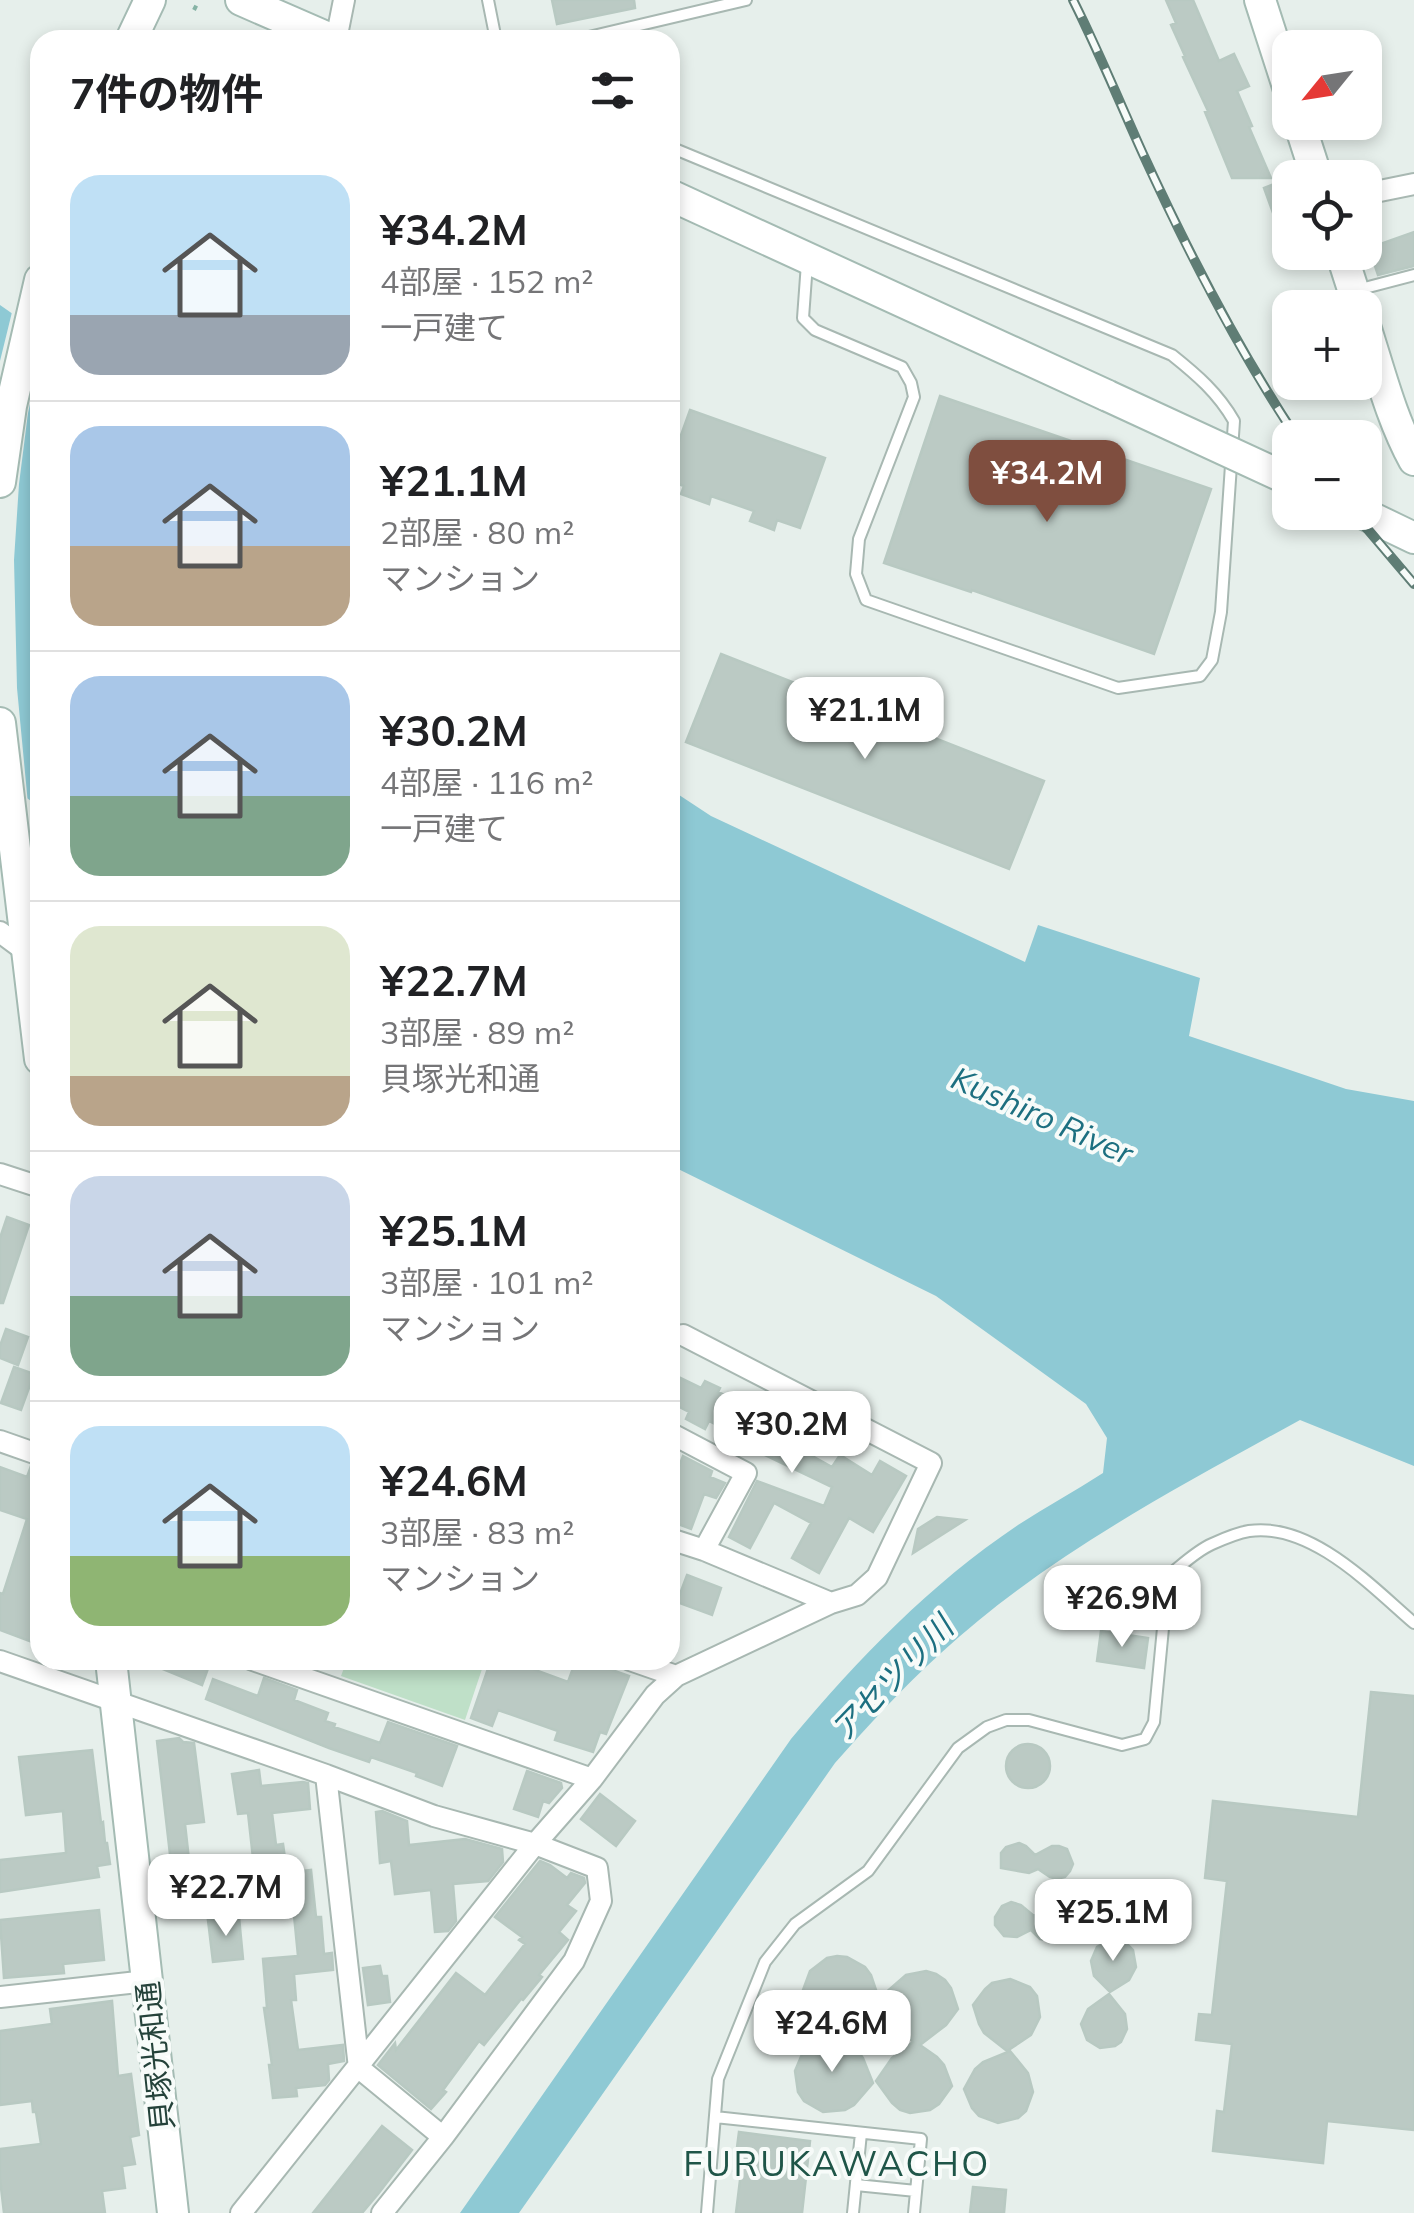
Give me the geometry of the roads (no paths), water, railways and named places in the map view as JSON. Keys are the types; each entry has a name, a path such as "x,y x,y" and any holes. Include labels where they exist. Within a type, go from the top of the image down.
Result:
{"street":[{"path":"136,30 150,0"},
{"path":"241,0 311,30"},
{"path":"336,30 344,0"},
{"path":"1260,0 1272,37"},
{"path":"1382,191 1414,184"},
{"path":"680,200 1272,472"},
{"path":"0,482 10,406 30,319"},
{"path":"1382,381 1400,434 1414,460"},
{"path":"1382,523 1414,538"},
{"path":"0,723 30,938"},
{"path":"0,932 30,954"},
{"path":"0,1174 30,1184"},
{"path":"241,2213 655,1696 676,1676 857,1595 876,1576 930,1463 680,1334"},
{"path":"680,1438 746,1472 704,1550"},
{"path":"0,1441 30,1452"},
{"path":"680,1542 830,1604"},
{"path":"0,1661 434,1816 535,1844 597,1868 601,1901 574,1961 382,2213"},
{"name":"貝塚光和通","path":"112,1670 174,2213"},
{"path":"281,1670 592,1779"},
{"path":"659,1670 676,1676"},
{"path":"326,1775 359,2068 442,2138"},
{"path":"0,1997 147,1981"}],"lane":[{"path":"488,0 494,30"},
{"path":"618,30 746,0"},
{"path":"680,151 1172,355 1205,382 1234,421 1221,612 1212,660 1200,676 1118,688 866,600 856,574 859,539 914,397 902,368 815,330 804,318 807,259"},
{"path":"1378,290 1414,275"},
{"path":"707,2213 718,2079 764,1962 795,1924 868,1871 958,1748 986,1727 1006,1720 1028,1720 1122,1745 1145,1739 1154,1722 1168,1576 1208,1545 1249,1531 1278,1532 1307,1541 1344,1564 1414,1623"},
{"path":"715,2117 921,2139 914,2213"},
{"path":"852,2213 861,2132"},
{"path":"856,2185 916,2191"}],"water":[{"path":"0,305 30,326 30,800 0,780"},
{"path":"680,796 711,816 1025,962 1038,925 1200,978 1189,1036 1346,1089 1414,1101 1414,1466 1300,1420 1113,1526 981,1618 913,1679 835,1763 519,2213 460,2213 791,1739 817,1709 897,1624 955,1572 1018,1525 1103,1473 1107,1438 1086,1404 936,1296 680,1170"}],"railway":[{"path":"1073,0 1196,263 1286,420"},
{"path":"1368,530 1414,584"}],"district":[{"name":"FURUKAWACHO","path":"837,2164"}],"water label":[{"name":"Kushiro River","path":"1042,1116"},
{"name":"アセツリ川","path":"892,1679"}]}
